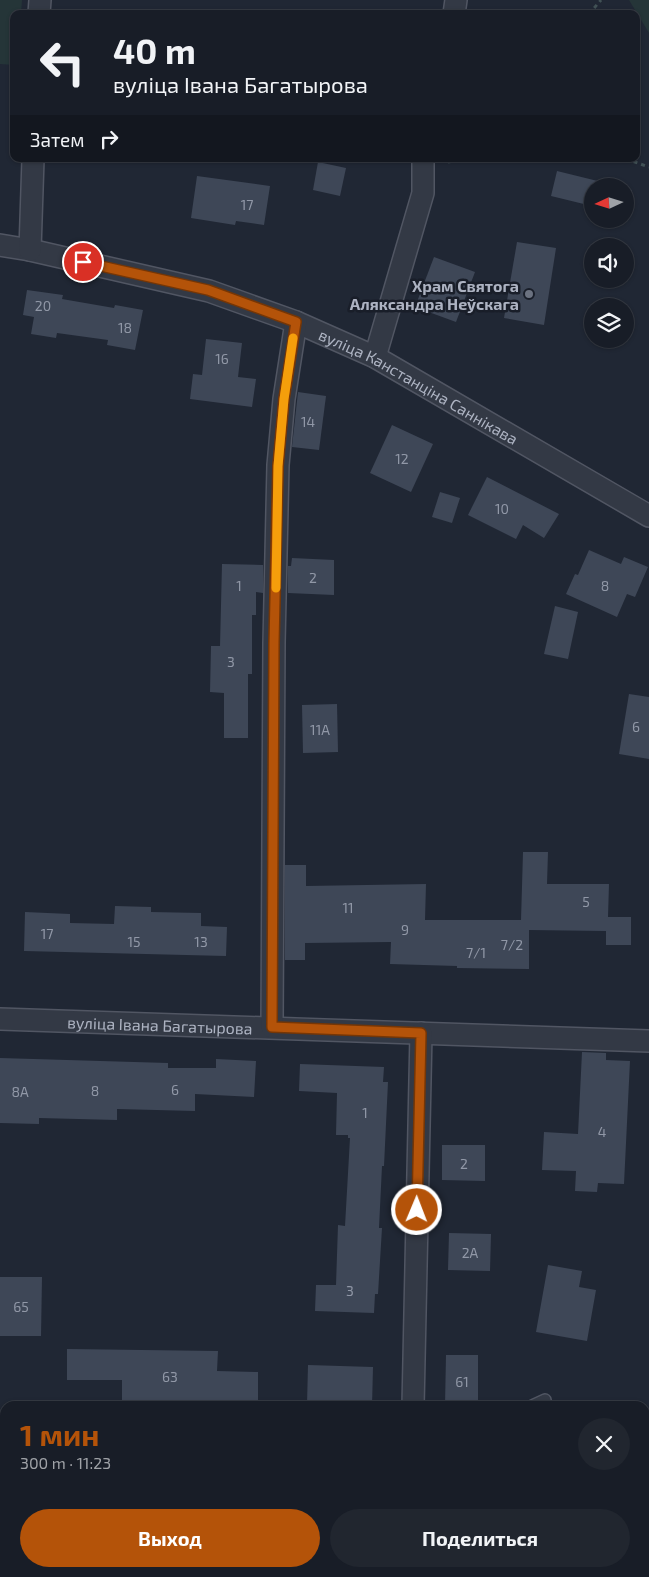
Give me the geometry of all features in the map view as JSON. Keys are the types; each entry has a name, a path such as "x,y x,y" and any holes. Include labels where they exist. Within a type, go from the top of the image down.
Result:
{"street":[{"path":"30,250 34,162"},
{"path":"375,357 423,193 423,162"},
{"name":"вуліца Канстанціна Саннікава","path":"0,246 30,250 208,290 296,322 375,357 649,516"},
{"path":"272,1027 274,643 278,466 284,399 296,322"},
{"name":"вуліца Івана Багатырова","path":"0,1019 649,1041"},
{"path":"413,1401 421,1033"}],"path":[{"path":"592,10 601,0"},
{"path":"635,162 649,167"}],"shaded area":[{"path":"0,0 22,0 21,10 10,10 10,65 0,64"},
{"path":"629,0 649,0 649,33 640,18 640,10 635,10"}],"building":[{"path":"318,162 346,168 340,196 313,190"},
{"path":"557,171 585,178 584,204 551,196"},
{"path":"197,176 270,186 264,225 236,221 235,225 191,218"},
{"name":"Храм Святога Аляксандра Неўскага","path":"517,242 556,248 544,325 504,318"},
{"path":"434,257 475,272 456,322 415,307"},
{"path":"27,290 63,295 62,299 114,308 115,305 143,310 135,350 107,345 108,340 57,333 56,338 31,334 34,317 23,315"},
{"path":"206,339 242,343 238,377 256,379 252,407 190,399 193,374 202,375"},
{"path":"298,392 326,396 319,450 292,447"},
{"path":"392,425 433,444 411,492 370,473"},
{"path":"487,477 559,514 544,538 523,525 516,539 468,515"},
{"path":"440,492 460,498 452,523 432,517"},
{"path":"589,550 621,564 624,557 648,567 635,597 627,594 617,617 566,594 575,574 578,575"},
{"path":"292,558 334,560 334,595 288,593 288,566 291,566"},
{"path":"222,564 263,565 263,593 256,592 256,615 252,615 252,674 248,674 248,738 224,738 224,693 210,692 211,646 220,646"},
{"path":"555,606 578,612 568,659 544,654"},
{"path":"629,694 649,697 649,759 619,754"},
{"path":"337,704 338,752 303,753 302,705"},
{"path":"523,852 548,852 547,884 609,884 608,917 631,917 631,945 606,945 606,931 529,930 529,969 457,968 457,966 390,964 391,942 305,943 305,960 285,960 285,865 306,865 306,886 426,884 425,920 521,920"},
{"path":"115,906 151,907 151,912 201,913 201,926 227,927 226,956 24,951 25,912 70,914 70,923 114,924"},
{"path":"582,1052 606,1053 606,1060 630,1061 624,1184 598,1183 597,1192 575,1191 576,1171 542,1170 544,1132 578,1134"},
{"path":"0,1058 168,1063 168,1068 216,1068 216,1059 256,1061 254,1097 195,1094 195,1111 117,1109 117,1120 39,1118 39,1124 0,1123"},
{"path":"300,1064 384,1067 383,1082 388,1082 379,1228 382,1228 378,1294 375,1294 374,1313 315,1311 316,1285 336,1285 338,1225 345,1226 350,1138 348,1138 348,1135 336,1135 337,1093 299,1091"},
{"path":"442,1145 485,1145 485,1181 442,1180"},
{"path":"449,1233 491,1234 490,1271 448,1270"},
{"path":"548,1265 582,1271 579,1287 596,1290 587,1341 536,1332"},
{"path":"0,1277 42,1277 41,1336 0,1336"},
{"path":"67,1349 218,1351 217,1371 258,1372 258,1401 122,1401 122,1380 67,1380"},
{"path":"446,1355 478,1355 478,1401 445,1401"},
{"path":"308,1365 373,1367 372,1401 307,1401"}],"slow traffic":[{"path":"276,588 278,466 284,399 293,338"}],"place":[{"name":"Храм Святога Аляксандра Неўскага","path":"529,294"}],"route":[{"path":"83,262 208,290 296,322 284,399 278,466 274,643 272,1027 421,1033 417,1210"}]}
